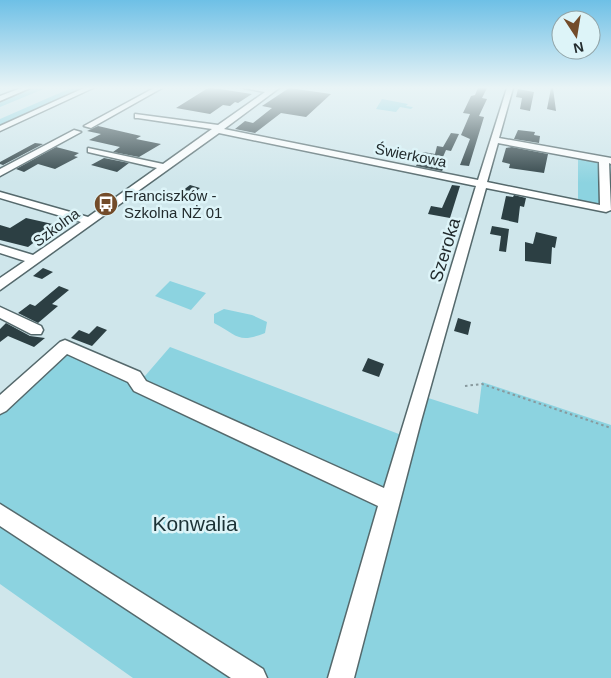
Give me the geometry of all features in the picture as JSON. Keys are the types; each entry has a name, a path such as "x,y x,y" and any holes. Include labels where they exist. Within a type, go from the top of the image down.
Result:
{"street":[{"path":"0,129 21,120"},
{"path":"88,126 100,120"},
{"name":"Świerkowa","path":"160,120 218,129 606,209 608,200"},
{"name":"Szkolna","path":"0,285 231,120"},
{"name":"Szeroka","path":"341,678 412,421 501,120"},
{"path":"0,173 77,132"},
{"path":"495,140 607,160 608,200"},
{"path":"91,150 164,168"},
{"path":"0,195 90,221"},
{"path":"0,249 36,260"},
{"path":"0,312 36,330"},
{"path":"0,406 64,346 134,377 140,386 390,501"},
{"path":"0,514 254,678"}],"path":[{"path":"465,386 482,384 611,428"}],"green space":[{"path":"0,120 17,120 0,127"},
{"path":"578,154 611,159 611,212 578,205"},
{"path":"170,281 206,293 191,310 155,296"},
{"path":"224,309 252,315 267,322 265,333 243,338 214,323 214,314"},
{"name":"Konwalia","path":"65,342 145,376 170,347 412,439 422,396 478,414 482,382 611,425 611,678 133,678 0,584 0,402"}],"building":[{"path":"257,120 272,120 255,133 235,129 245,121 253,123"},
{"path":"468,120 483,120 469,166 460,165 470,139 461,135"},
{"path":"98,126 141,136 136,139 161,144 139,157 113,152 120,147 89,140 101,134 87,131"},
{"path":"518,130 535,132 534,135 540,136 539,143 514,139"},
{"path":"451,133 459,134 451,151 446,150 439,166 444,168 442,171 416,166 423,152 435,154 437,146 443,147"},
{"path":"35,143 43,144 3,165 0,164 0,162"},
{"path":"56,147 79,153 74,156 78,157 55,169 38,164 24,172 16,169"},
{"path":"512,147 548,154 544,173 509,168 510,164 502,162 506,148"},
{"path":"104,158 129,163 117,172 91,165"},
{"path":"190,185 200,188 184,200 174,197"},
{"path":"452,185 460,186 450,218 428,214 431,206 442,208"},
{"path":"514,195 526,198 524,207 520,206 518,223 501,219 506,196 513,197"},
{"path":"26,218 57,225 28,247 0,240 0,225 10,228"},
{"path":"492,226 509,229 506,252 499,251 501,236 490,234"},
{"path":"536,232 557,237 555,248 552,247 551,264 525,261 525,242 533,244"},
{"path":"43,268 53,272 42,279 33,276"},
{"path":"59,286 69,290 52,304 58,306 38,323 18,313 30,304 35,306"},
{"path":"458,318 471,322 468,335 454,331"},
{"path":"6,323 30,336 45,338 34,347 8,336 0,342 0,329"},
{"path":"97,326 107,330 92,346 71,338 79,330 89,334"},
{"path":"368,358 384,364 379,377 362,371"}],"place":[{"name":"Franciszków - Szkolna NŻ 01","path":"106,204"}]}
